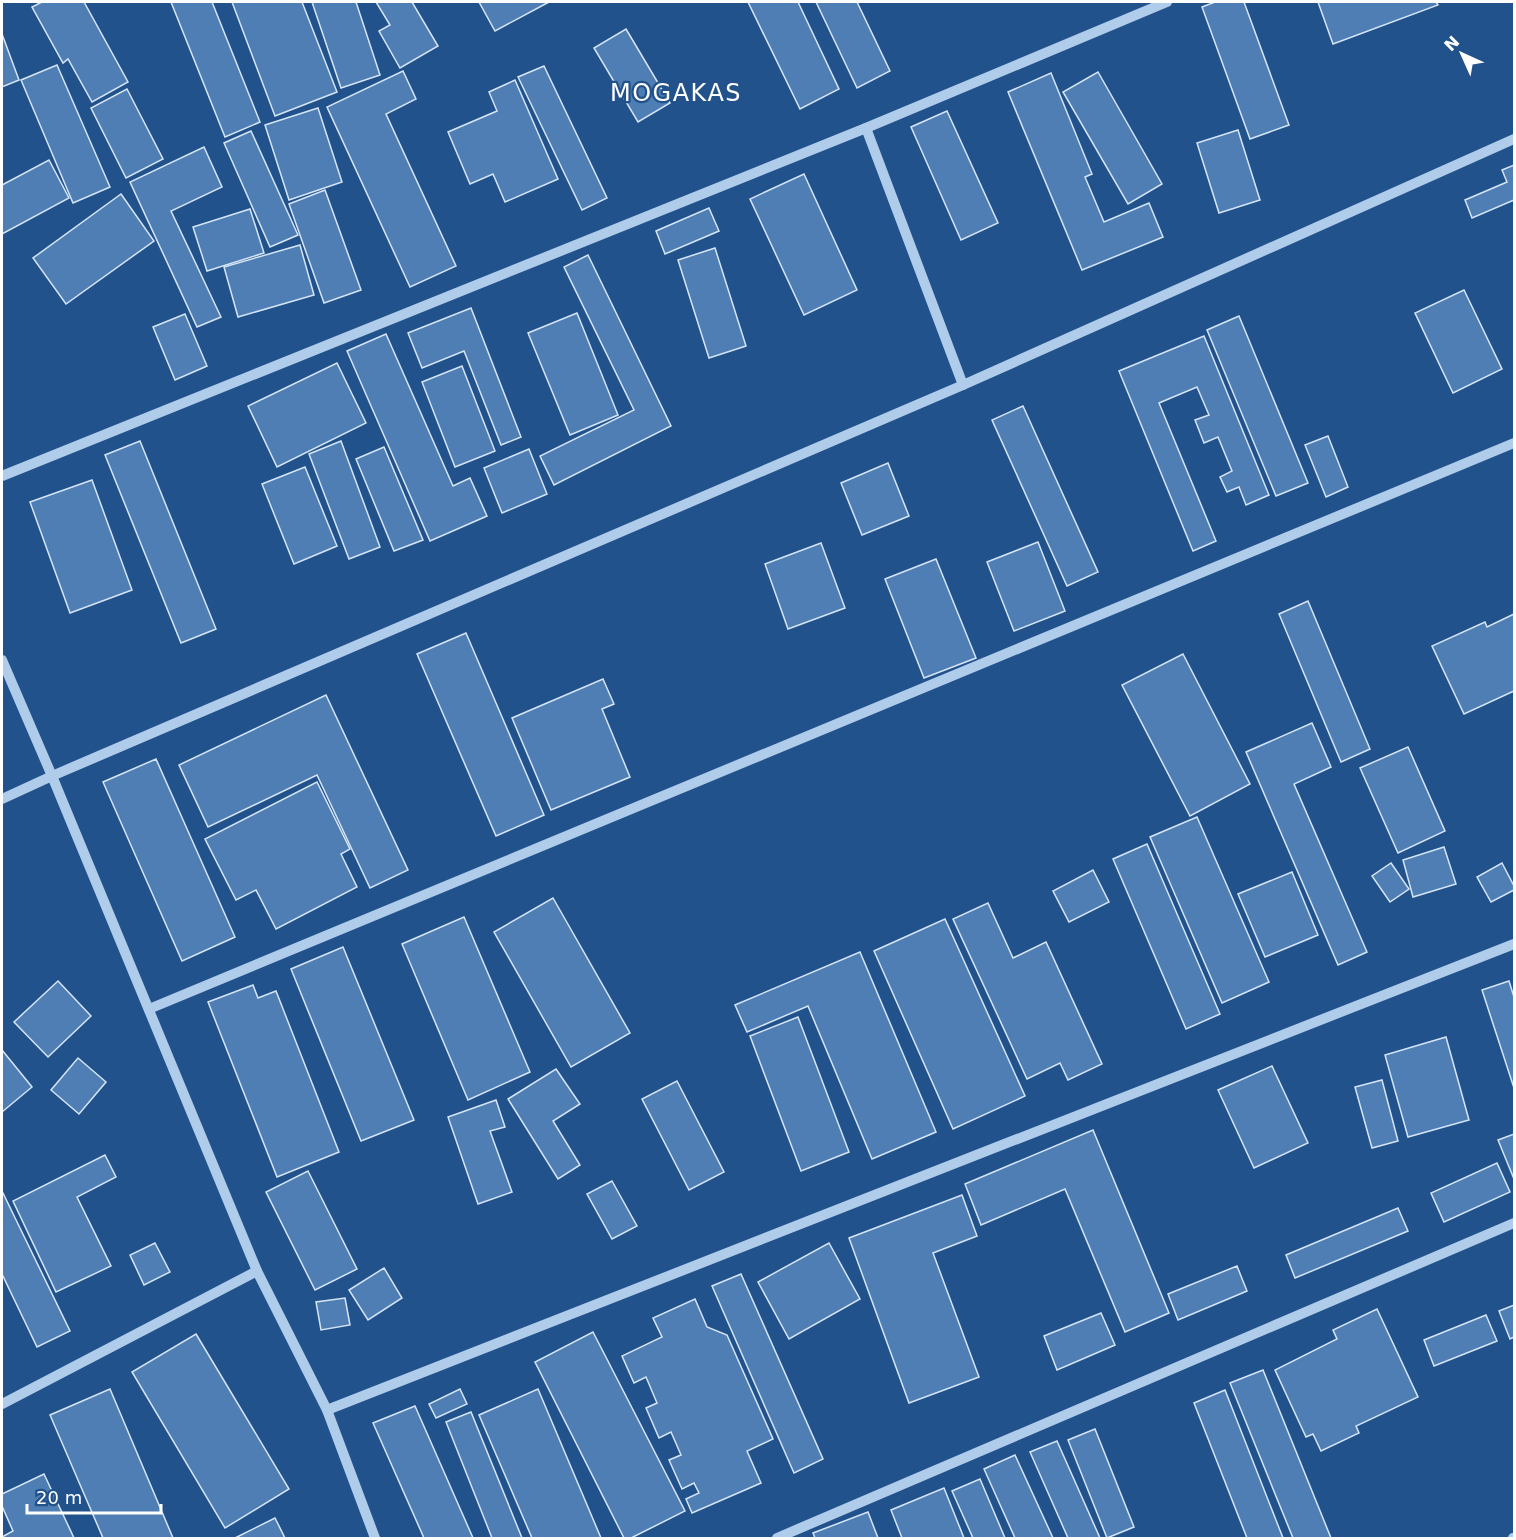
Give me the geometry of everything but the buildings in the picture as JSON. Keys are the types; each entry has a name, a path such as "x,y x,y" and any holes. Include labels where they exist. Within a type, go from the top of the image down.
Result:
{"street":[{"path":"2,476 866,128 1167,2"},
{"path":"866,128 963,385"},
{"path":"2,799 963,385 1515,139"},
{"path":"149,1010 1515,443"},
{"path":"2,660 257,1271 327,1410 375,1539"},
{"path":"327,1410 1515,944"},
{"path":"777,1539 1515,1223"},
{"path":"2,1404 257,1271"}],"district":[{"name":"MOGAKAS","path":"676,93"}]}
